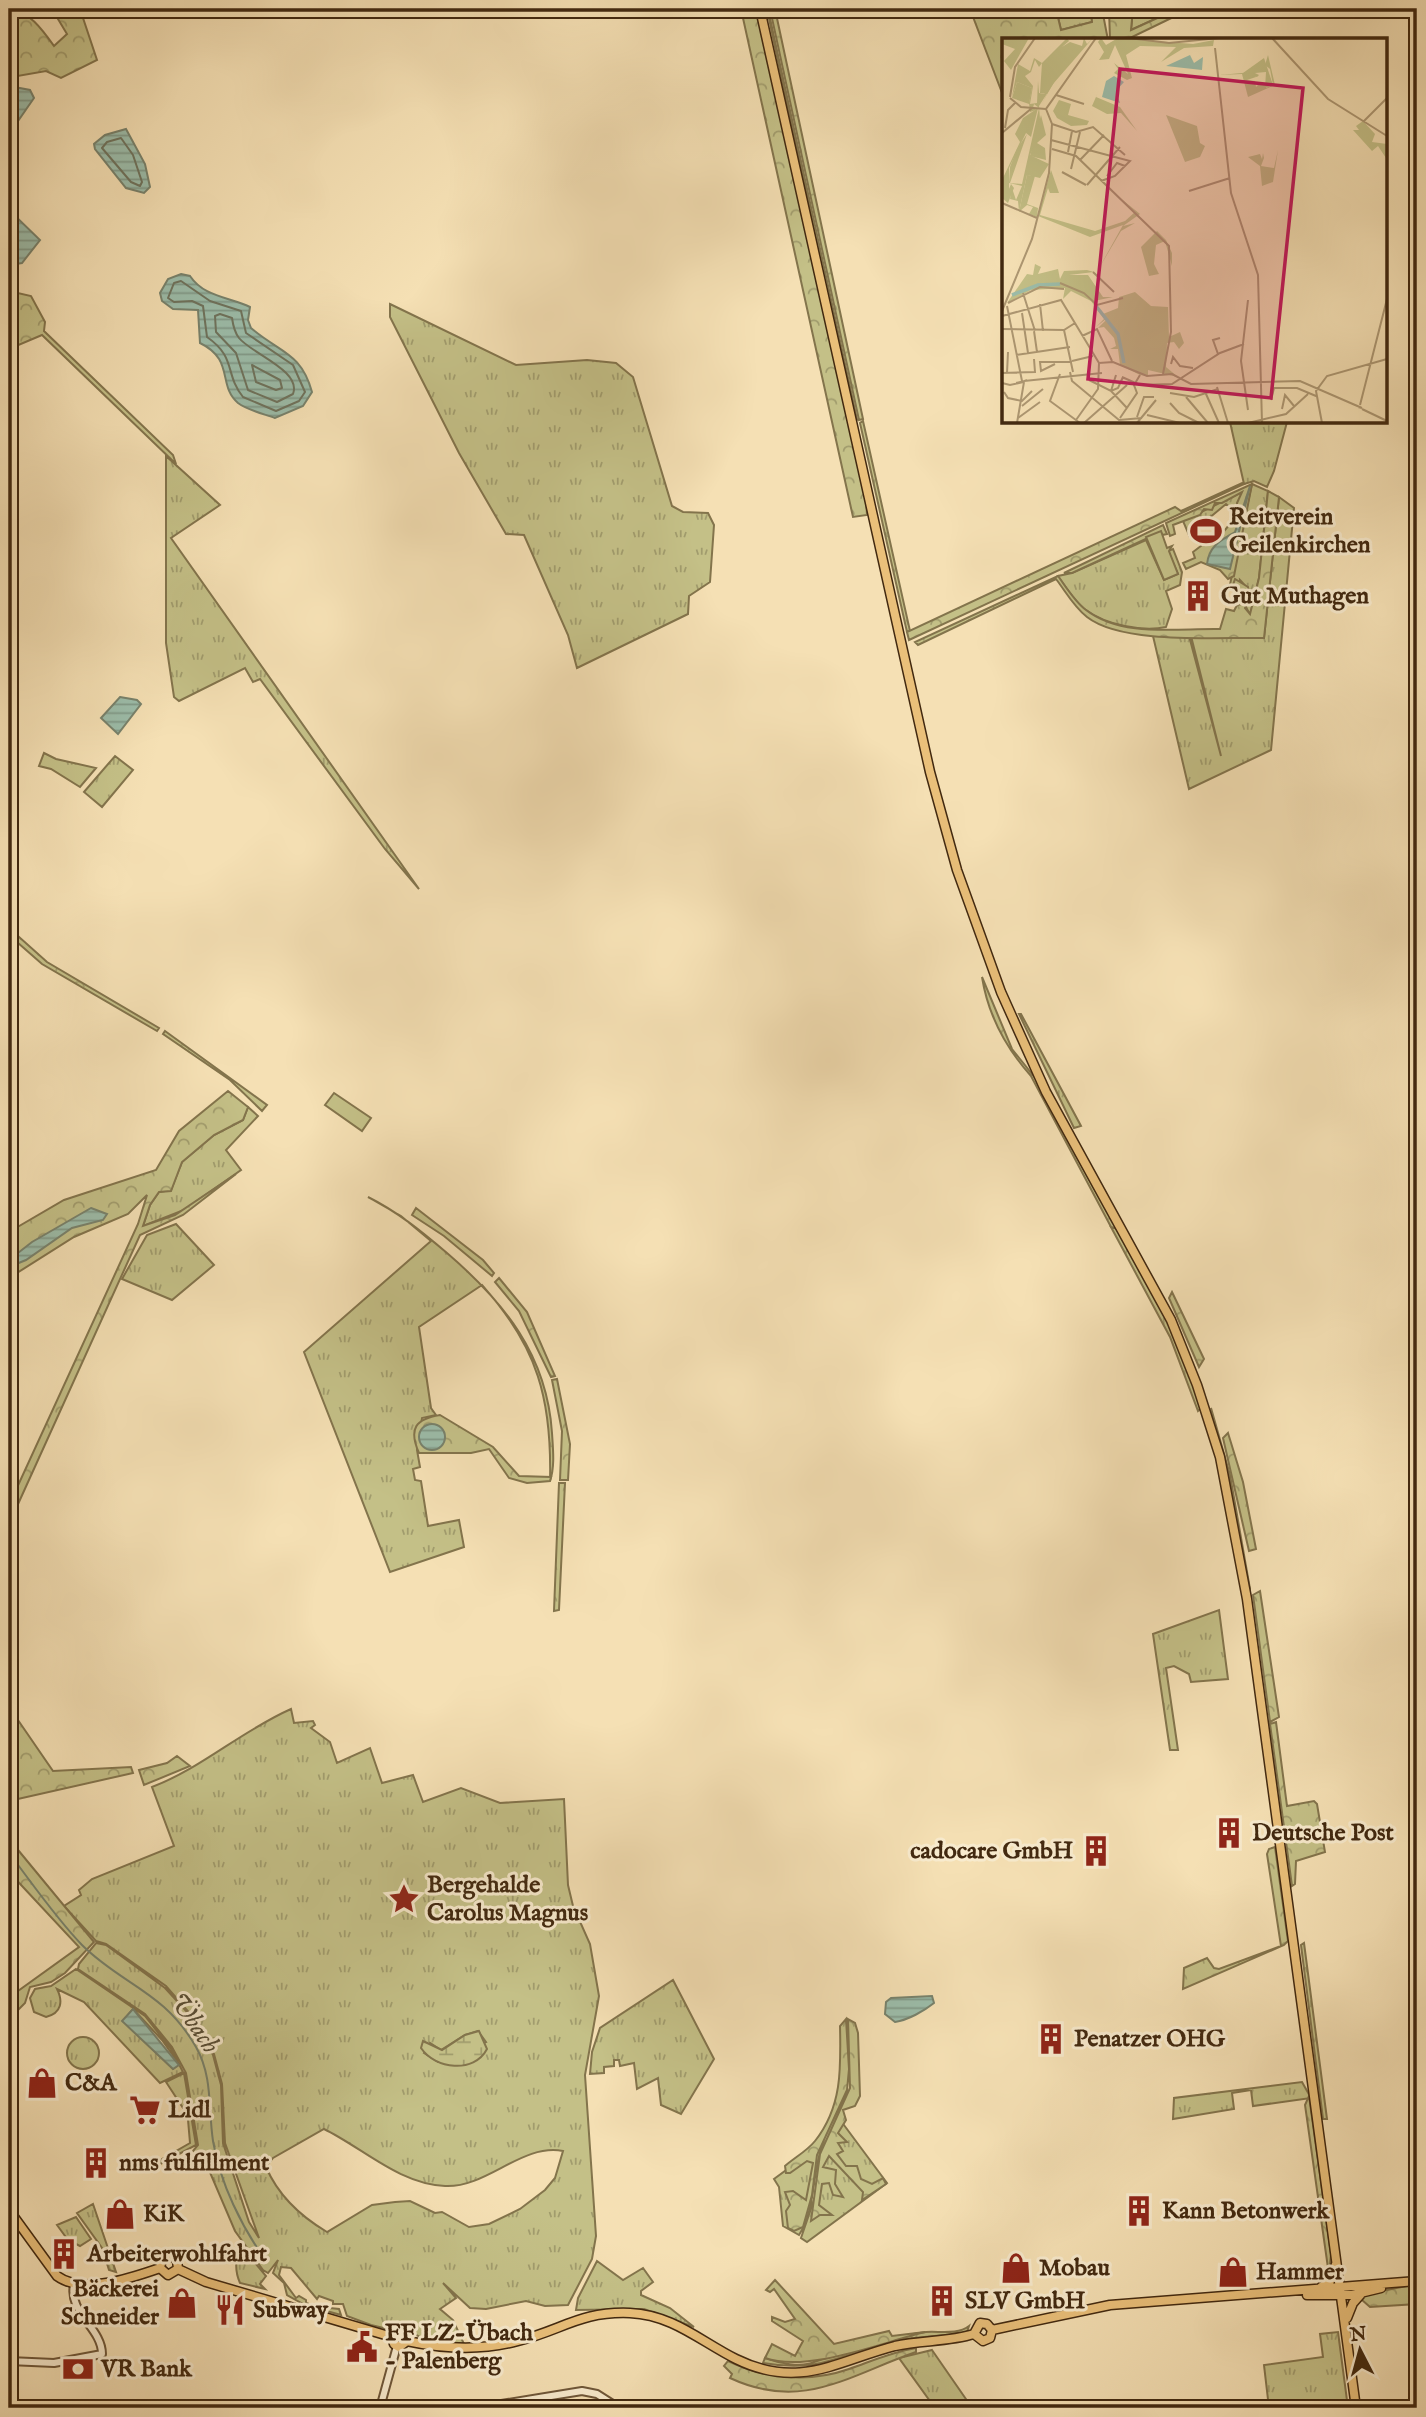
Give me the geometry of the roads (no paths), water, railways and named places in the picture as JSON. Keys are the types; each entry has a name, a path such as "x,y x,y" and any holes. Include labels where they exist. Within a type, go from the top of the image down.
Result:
{"main road":[{"path":"760,9 930,772 957,870 992,971 1046,1092 1181,1340 1220,1457 1247,1599 1307,2061 1338,2261 1356,2408"},
{"path":"9,2210 57,2276 74,2285 160,2268 170,2275 178,2269"},
{"path":"160,2268 162,2259 171,2256 177,2260 178,2269"},
{"path":"1317,2290 1330,2281 1338,2261"},
{"path":"178,2269 206,2282 392,2337 402,2332 407,2341"},
{"path":"1276,2294 1317,2290 1364,2292 1414,2281"},
{"path":"392,2337 397,2346 407,2341 458,2348 487,2347 539,2335 584,2316 629,2313 673,2322 736,2359 755,2366 800,2372 842,2366 898,2346 974,2334 980,2323 987,2324 992,2330 1110,2305 1342,2291 1414,2281"},
{"path":"1346,2321 1353,2303 1364,2292"}],"street":[{"path":"9,2361 54,2363 100,2356 103,2352 100,2340 74,2301 74,2285"},
{"path":"381,2406 397,2346"},
{"path":"478,2408 582,2391 597,2394 617,2407"}],"water":[{"path":"9,86 30,90 34,98 9,134"},
{"path":"126,129 145,164 150,187 144,193 126,188 95,149 94,144 105,135"},
{"path":"9,210 40,240 22,263 9,265"},
{"path":"181,274 190,276 210,292 250,307 248,320 251,328 288,354 302,369 312,392 303,406 275,418 238,403 228,388 218,357 200,343 198,310 173,309 162,301 160,293 168,279"},
{"path":"1250,486 1230,569 1207,564 1213,548 1235,532"},
{"path":"120,697 137,700 141,704 118,734 101,718"},
{"path":"91,1208 107,1214 103,1220 72,1228 26,1260 9,1267 9,1260 32,1242"},
{"path":"432,1424 441,1428 445,1437 441,1446 432,1450 423,1446 419,1437 423,1428"},
{"path":"932,1996 934,2003 905,2019 895,2022 885,2014 886,2002 891,1998"},
{"path":"133,2009 179,2065 173,2069 122,2021"}],"waterway":[{"name":"Übach","path":"9,1853 82,1945 170,2013 196,2047 208,2081 213,2141 221,2173 241,2220 267,2262"}],"place":[{"name":"Reitverein Geilenkirchen","path":"1206,531"},
{"name":"Gut Muthagen","path":"1198,596"},
{"name":"Deutsche Post","path":"1229,1833"},
{"name":"cadocare GmbH","path":"1096,1851"},
{"name":"Bergehalde Carolus Magnus","path":"404,1899"},
{"name":"Penatzer OHG","path":"1051,2039"},
{"name":"C&A","path":"42,2083"},
{"name":"Lidl","path":"145,2110"},
{"name":"nms fulfillment","path":"96,2163"},
{"name":"Kann Betonwerk","path":"1139,2211"},
{"name":"KiK","path":"120,2214"},
{"name":"Arbeiterwohlfahrt","path":"64,2254"},
{"name":"Mobau","path":"1016,2268"},
{"name":"Hammer","path":"1233,2272"},
{"name":"SLV GmbH","path":"942,2301"},
{"name":"Bäckerei Schneider","path":"182,2303"},
{"name":"Subway","path":"230,2310"},
{"name":"FF LZ-Übach - Palenberg","path":"362,2347"},
{"name":"VR Bank","path":"78,2369"}]}
